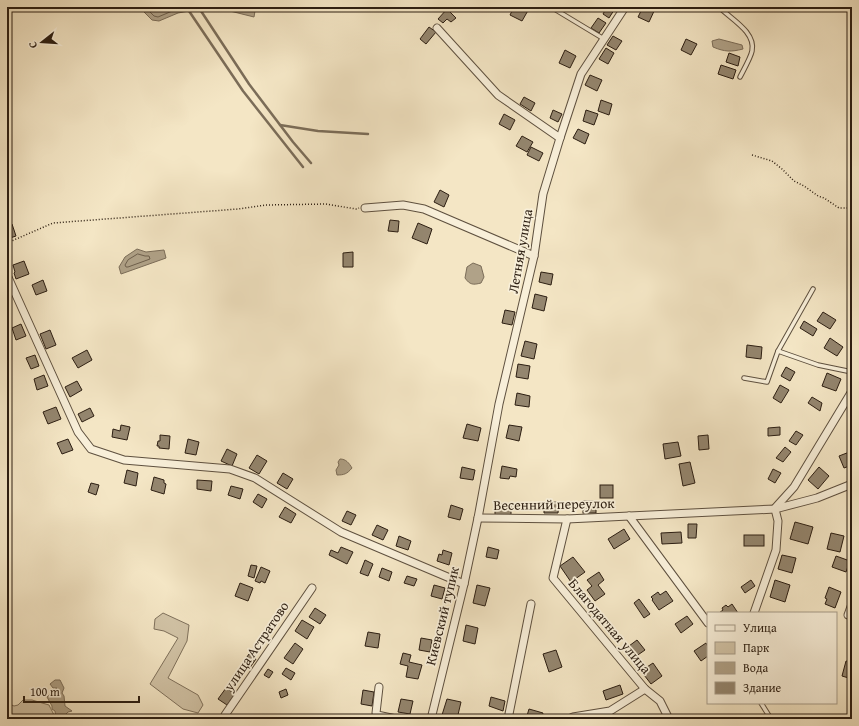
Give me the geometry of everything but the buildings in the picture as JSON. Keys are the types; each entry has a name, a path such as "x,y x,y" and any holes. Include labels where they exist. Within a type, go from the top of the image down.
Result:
{"street":[{"name":"Летняя улица","path":"479,516 499,404 534,256 543,194 581,74 625,7"},
{"path":"437,28 498,95 560,138"},
{"path":"364,208 403,205 424,209 534,256"},
{"path":"7,274 78,432 91,448 124,460 230,469 255,478 341,532 464,584"},
{"path":"754,612 776,550 778,521 775,508 794,487 852,391"},
{"name":"Весенний переулок","path":"479,516 566,519 775,508 817,498 852,484"},
{"name":"Киевский тупик","path":"431,719 479,516"},
{"path":"629,516 707,622"},
{"name":"Благодатная улица","path":"566,519 553,578 645,689 660,701 669,719"},
{"name":"улица Астратово","path":"224,719 229,709 312,588"},
{"path":"508,719 531,604"},
{"path":"848,615 852,604"},
{"path":"379,687 376,713 378,715 396,719"},
{"path":"569,719 610,711 645,689"}],"lane":[{"path":"551,7 604,39"},
{"path":"720,7 747,31 752,41 752,51 740,77"},
{"path":"744,378 767,382 778,351 813,289"},
{"path":"778,351 818,365 852,372"},
{"path":"762,704 771,719"}],"path":[{"path":"752,155 772,161 794,181 839,208 852,208"},
{"path":"7,243 53,223 238,210 266,205 326,204 356,209 364,208"}],"green space":[{"path":"163,613 189,625 187,641 168,678 198,695 203,705 198,713 183,709 150,684 178,638 164,631 154,629 155,619"},
{"path":"23,700 32,700 49,705 55,719 7,719 7,703 14,706 18,705"}],"water":[{"path":"145,7 250,7 255,11 254,17 226,10 189,11 178,13 159,21 152,20 144,12"},
{"path":"719,39 742,45 743,49 728,51 713,47 712,41"},
{"path":"137,249 146,252 164,250 166,258 121,274 119,267 125,257"},
{"path":"473,263 481,266 484,277 481,283 472,284 465,278 467,267"},
{"path":"340,459 350,464 352,468 345,474 337,475 336,470"},
{"path":"55,680 60,680 64,688 62,693 64,696 65,706 72,711 56,719 55,711 52,709 47,697 57,688 53,688 50,684"}],"waterway":[{"path":"189,11 243,91 303,167"},
{"path":"201,11 249,84 311,163"},
{"path":"280,125 318,131 368,134"}]}
